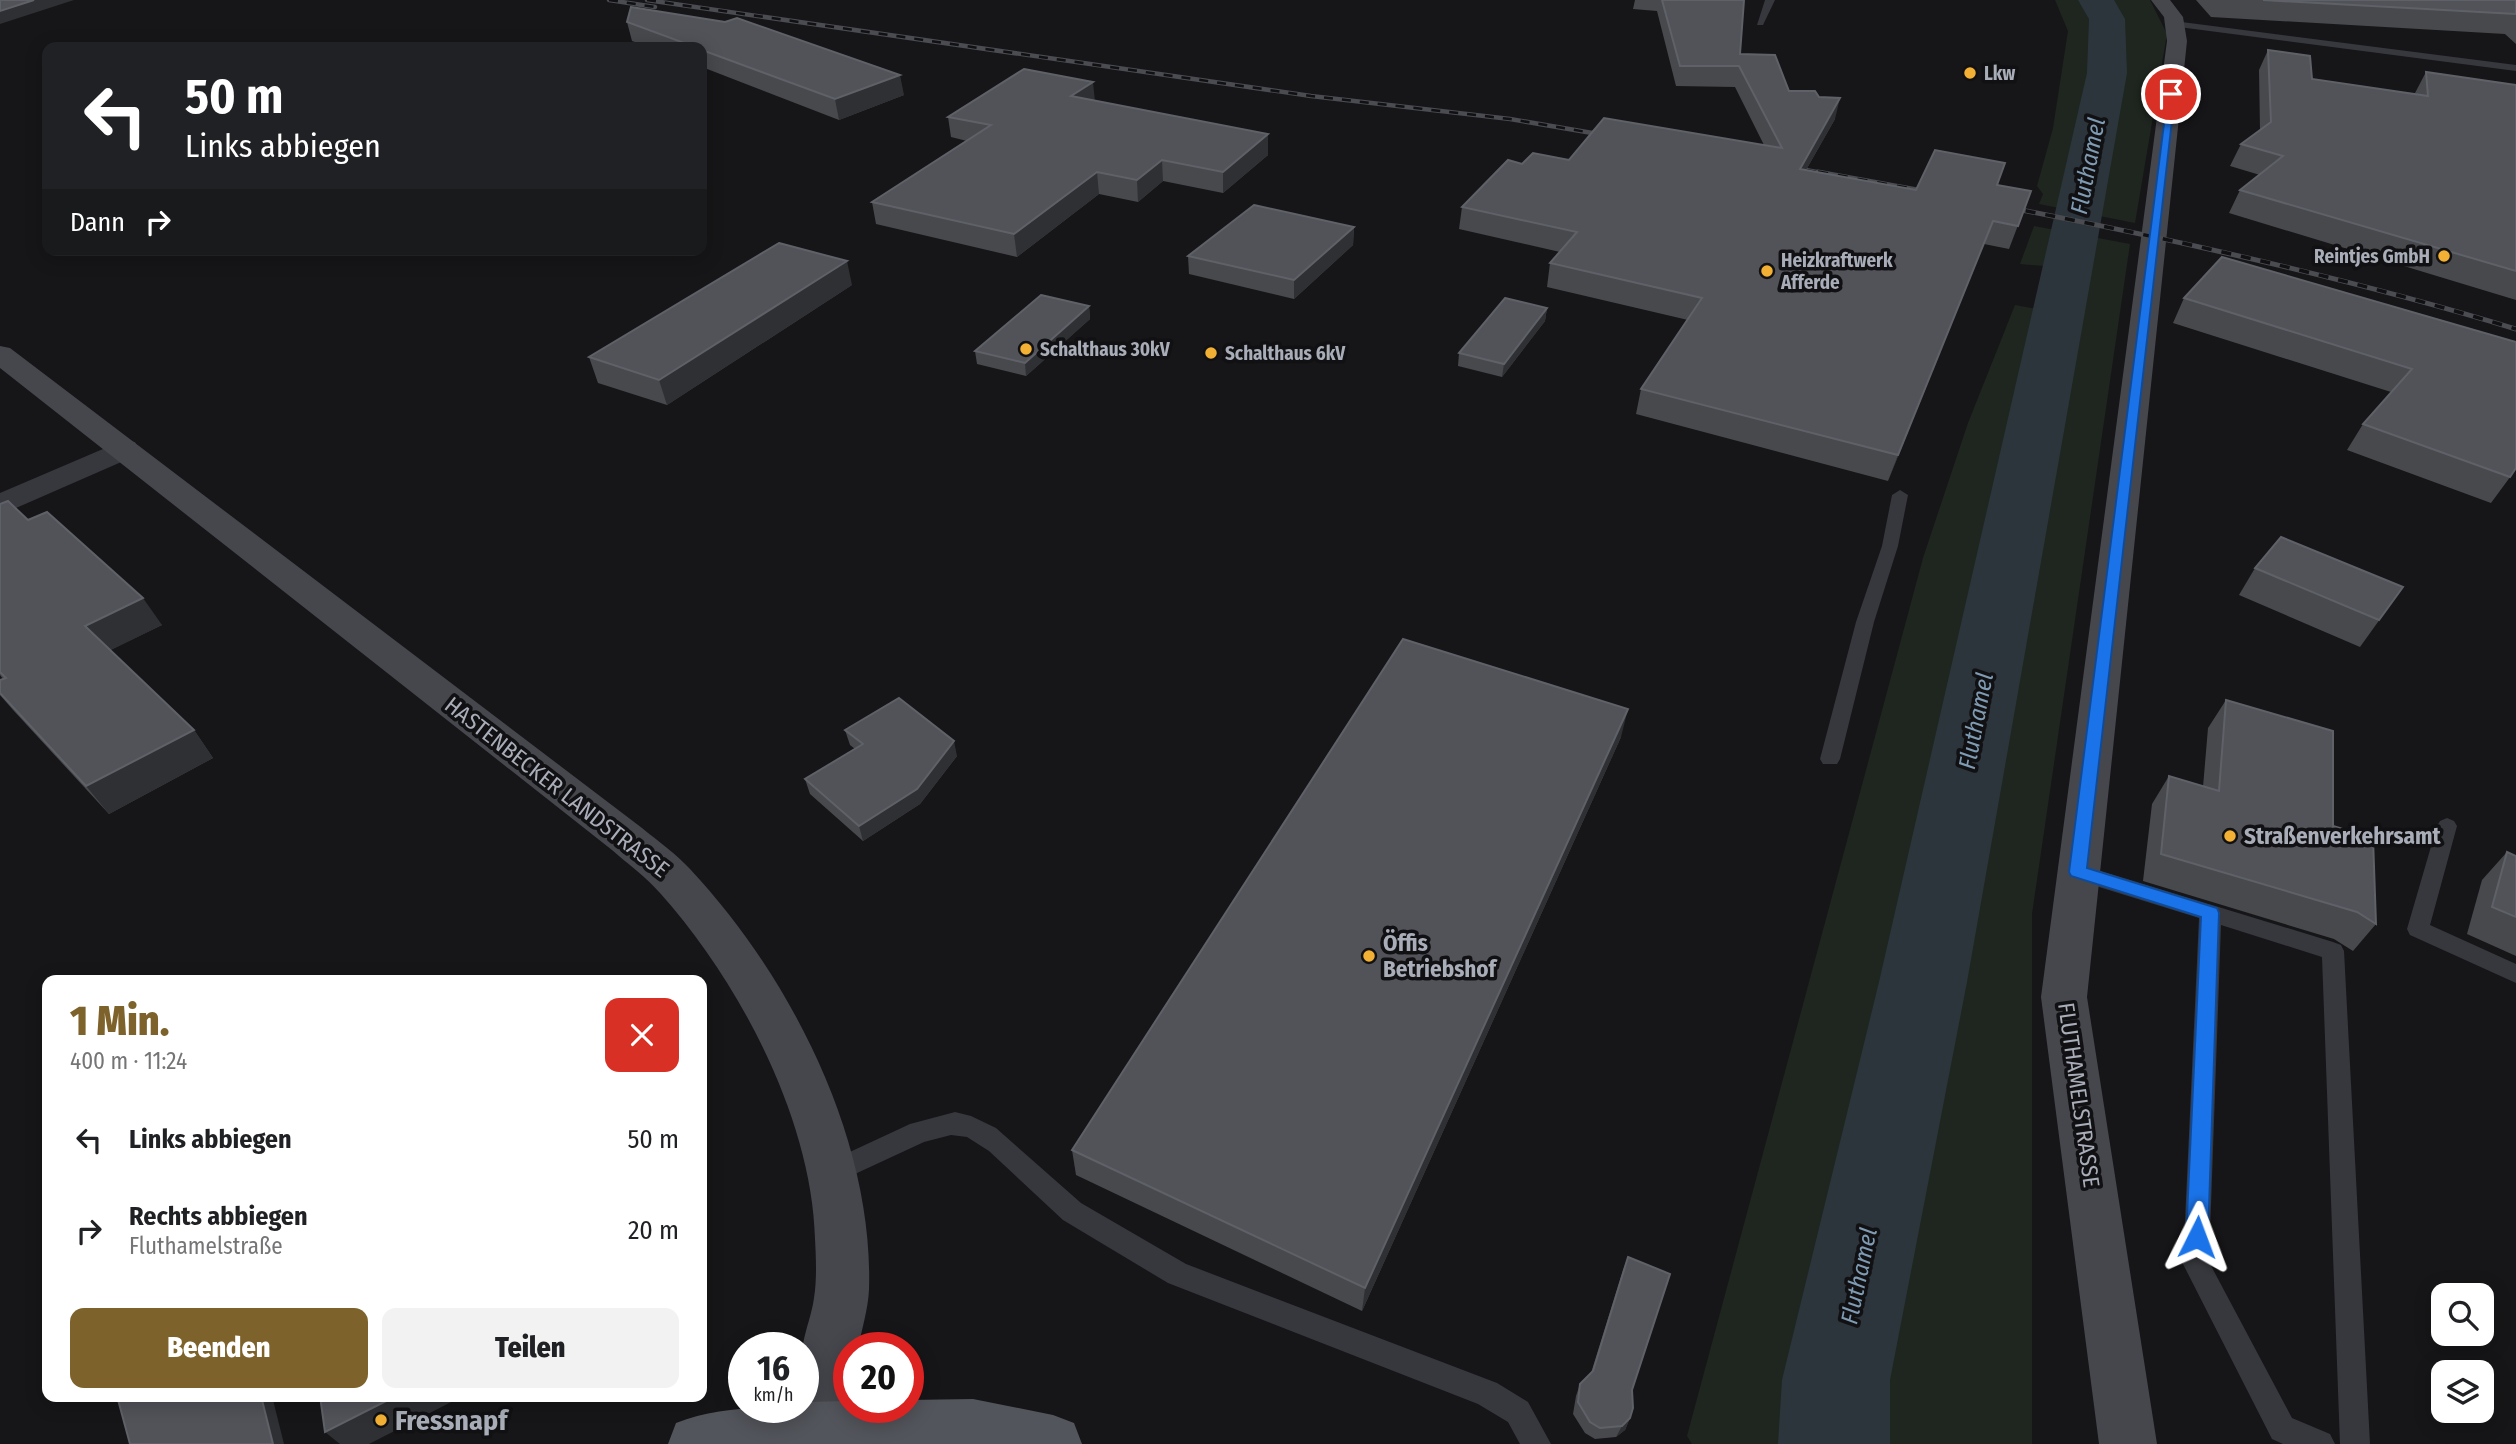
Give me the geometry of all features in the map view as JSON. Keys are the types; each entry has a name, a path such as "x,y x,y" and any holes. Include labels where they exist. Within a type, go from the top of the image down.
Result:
{"main road":[{"name":"FLUTHAMELSTRASSE","path":"2128,1444 2064,997 2177,41 2167,12"},
{"name":"HASTENBECKER LANDSTRASSE","path":"0,354 616,831 674,880 713,926 763,1003 792,1059 833,1172 842,1221 842,1291 813,1430"},
{"path":"697,1444 813,1430 973,1428 1053,1444"}],"street":[{"path":"0,505 124,449"}],"lane":[{"path":"1760,23 1770,0"},
{"path":"2167,12 2516,68"},
{"path":"1830,759 1865,622 1889,546 1900,495"},
{"path":"2447,826 2418,929 2516,974"},
{"path":"2078,872 2333,951 2355,1444"},
{"path":"2210,913 2196,1264 2282,1429 2320,1444"},
{"path":"833,1172 910,1137 947,1124 962,1124 978,1130 995,1140 1023,1170 1060,1202 1140,1254 1190,1279 1487,1393 1518,1412 1536,1444"}],"shaded area":[{"path":"2055,0 2150,0 2167,34 2135,223 2039,204 2043,194 2037,186 2053,128 2068,31"},
{"path":"2034,226 2130,244 2032,914 2032,1444 1692,1444 1687,1436 1923,558 1968,423 2015,305 2037,309 2039,282 2054,280 2056,267 2020,264"}],"building":[{"path":"0,0 34,0 0,11"},
{"name":"Heizkraftwerk Afferde","path":"1662,0 1744,0 1740,54 1775,55 1789,91 1815,91 1819,97 1840,98 1800,169 1916,190 1935,150 2005,163 1997,185 2031,191 2018,226 1993,221 1898,455 1641,389 1702,298 1550,263 1577,232 1462,207 1508,160 1522,164 1533,153 1569,160 1604,118 1782,148 1739,66 1680,66"},
{"path":"2263,0 2516,0 2516,14"},
{"path":"631,7 725,22 737,18 900,75 835,99 707,52 707,42 681,42 627,22"},
{"path":"2268,50 2310,56 2312,79 2428,96 2426,72 2516,85 2516,271 2240,190 2283,156 2241,144 2271,122"},
{"path":"1024,69 1093,82 1071,96 1268,134 1223,172 1162,160 1137,180 1097,172 1014,234 872,202 991,125 948,117"},
{"path":"1254,205 1354,227 1294,280 1188,256"},
{"path":"779,243 847,261 659,380 589,357"},
{"path":"2222,257 2516,342 2516,468 2510,477 2363,424 2412,369 2184,298"},
{"name":"Schalthaus 30kV","path":"1041,295 1089,306 1025,363 975,351"},
{"path":"1505,298 1547,308 1504,364 1459,353"},
{"path":"8,501 28,520 47,512 143,598 85,626 194,730 86,786 0,693 0,680 6,678 0,672 0,504"},
{"path":"2281,537 2403,587 2379,620 2255,568"},
{"name":"Öffis Betriebshof","path":"1403,639 1628,709 1365,1288 1072,1150"},
{"path":"899,698 954,741 917,789 859,826 805,779 863,744 845,730"},
{"name":"Straßenverkehrsamt","path":"2226,700 2333,731 2333,826 2373,838 2376,924 2357,912 2161,854 2169,776 2219,791"},
{"path":"2507,852 2516,856 2516,917 2492,907"},
{"path":"1628,1257 1670,1274 1632,1390 1633,1408 1630,1418 1622,1426 1600,1428 1590,1422 1578,1402 1580,1384 1593,1371"},
{"path":"119,1402 262,1402 273,1444 130,1444"},
{"path":"321,1402 384,1402 325,1432"}],"waterway":[{"name":"Fluthamel","path":"1834,1444 1836,1380 1923,982 2107,73 2107,19 2096,0"}],"railway":[{"path":"609,0 655,7"},
{"path":"647,0 1311,96 1510,119 1610,136"},
{"path":"1789,167 1828,174"},
{"path":"1818,172 1934,193"},
{"path":"2006,207 2262,261 2390,293 2516,329"}],"place":[{"name":"Lkw","path":"1970,73"},
{"name":"Reintjes GmbH","path":"2444,256"},
{"name":"Heizkraftwerk Afferde","path":"1767,271"},
{"name":"Schalthaus 30kV","path":"1026,349"},
{"name":"Schalthaus 6kV","path":"1211,353"},
{"name":"Straßenverkehrsamt","path":"2230,836"},
{"name":"Öffis Betriebshof","path":"1369,956"},
{"name":"Fressnapf","path":"381,1420"}],"route":[{"path":"2171,94 2078,872 2210,913 2197,1237"}]}
